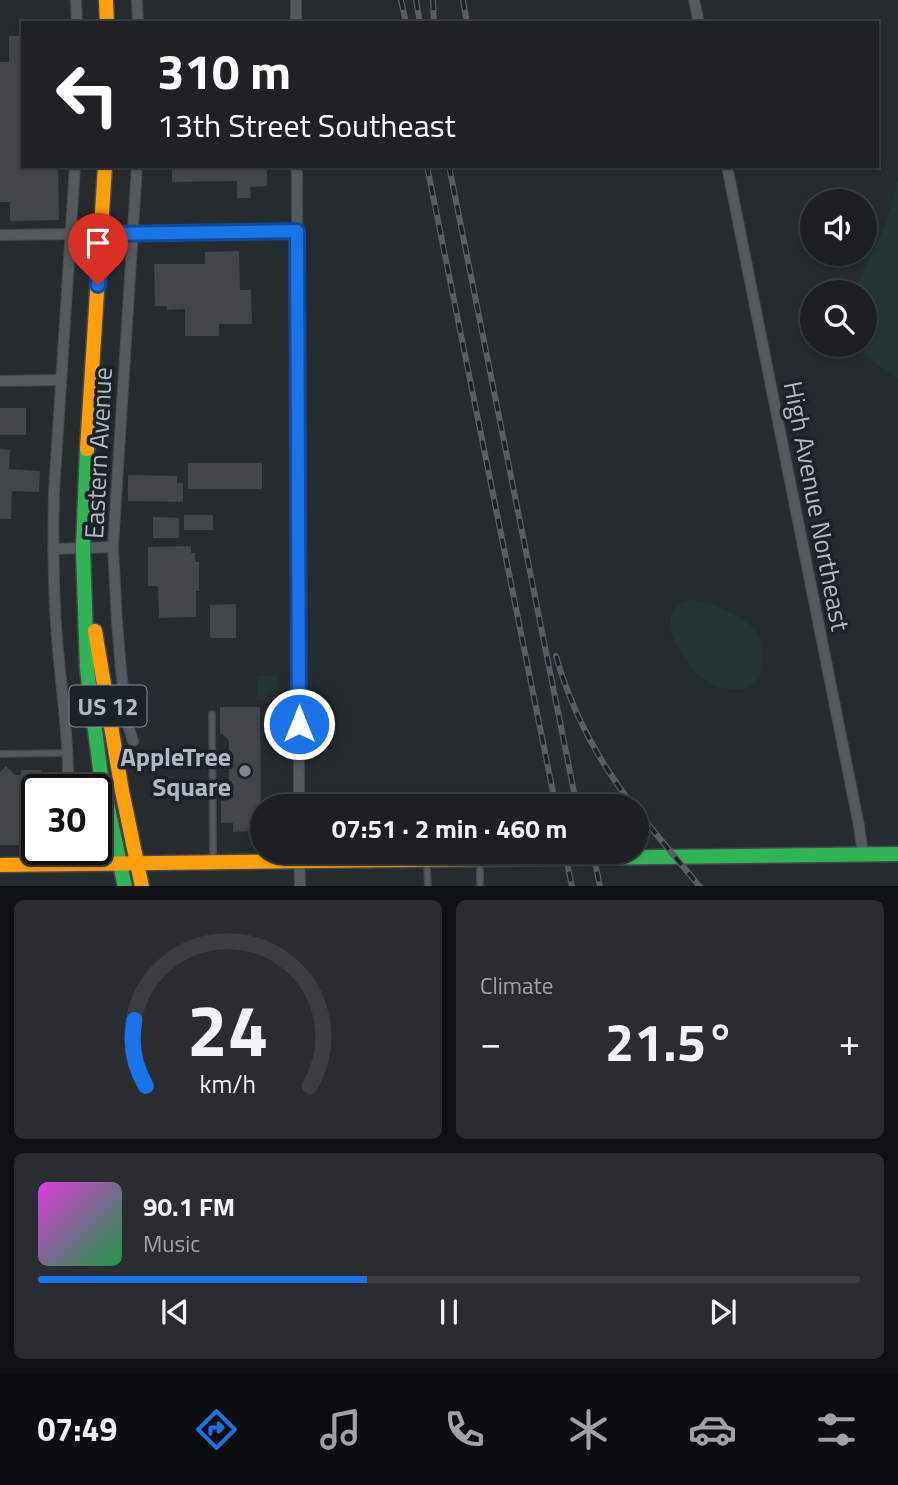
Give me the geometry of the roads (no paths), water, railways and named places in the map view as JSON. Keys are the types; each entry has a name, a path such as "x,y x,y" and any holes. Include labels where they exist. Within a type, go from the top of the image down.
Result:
{"main road":[{"path":"106,0 107,21"},
{"name":"US 12","path":"105,168 83,548 91,708 101,776 125,886"},
{"name":"US 12","path":"83,548 103,677 142,886"},
{"path":"649,857 898,854"},
{"path":"112,864 250,860"},
{"path":"0,865 21,865"}],"street":[{"path":"76,0 77,21"},
{"path":"138,0 138,21"},
{"path":"296,0 296,21"},
{"path":"694,0 699,21"},
{"path":"68,774 53,549 54,492 75,168"},
{"name":"Eastern Avenue","path":"133,741 127,722 120,658 113,547 137,168"},
{"path":"297,168 299,794"},
{"name":"High Avenue Northeast","path":"727,168 863,854"},
{"path":"0,235 297,231"},
{"path":"0,381 61,380"},
{"path":"53,549 113,547"},
{"path":"299,864 300,886"}],"lane":[{"path":"212,714 213,863"},
{"path":"0,754 67,753"},
{"path":"427,864 428,886"},
{"path":"480,864 480,886"}],"railway":[{"path":"401,0 406,21"},
{"path":"416,0 420,21"},
{"path":"433,0 434,21"},
{"path":"463,0 467,21"},
{"path":"427,168 553,794"},
{"path":"449,168 574,794"},
{"path":"556,656 578,716 609,772 625,794"},
{"path":"649,825 699,886"},
{"path":"567,864 572,886"},
{"path":"595,864 600,886"}],"place":[{"name":"AppleTree Square","path":"245,771"}]}
